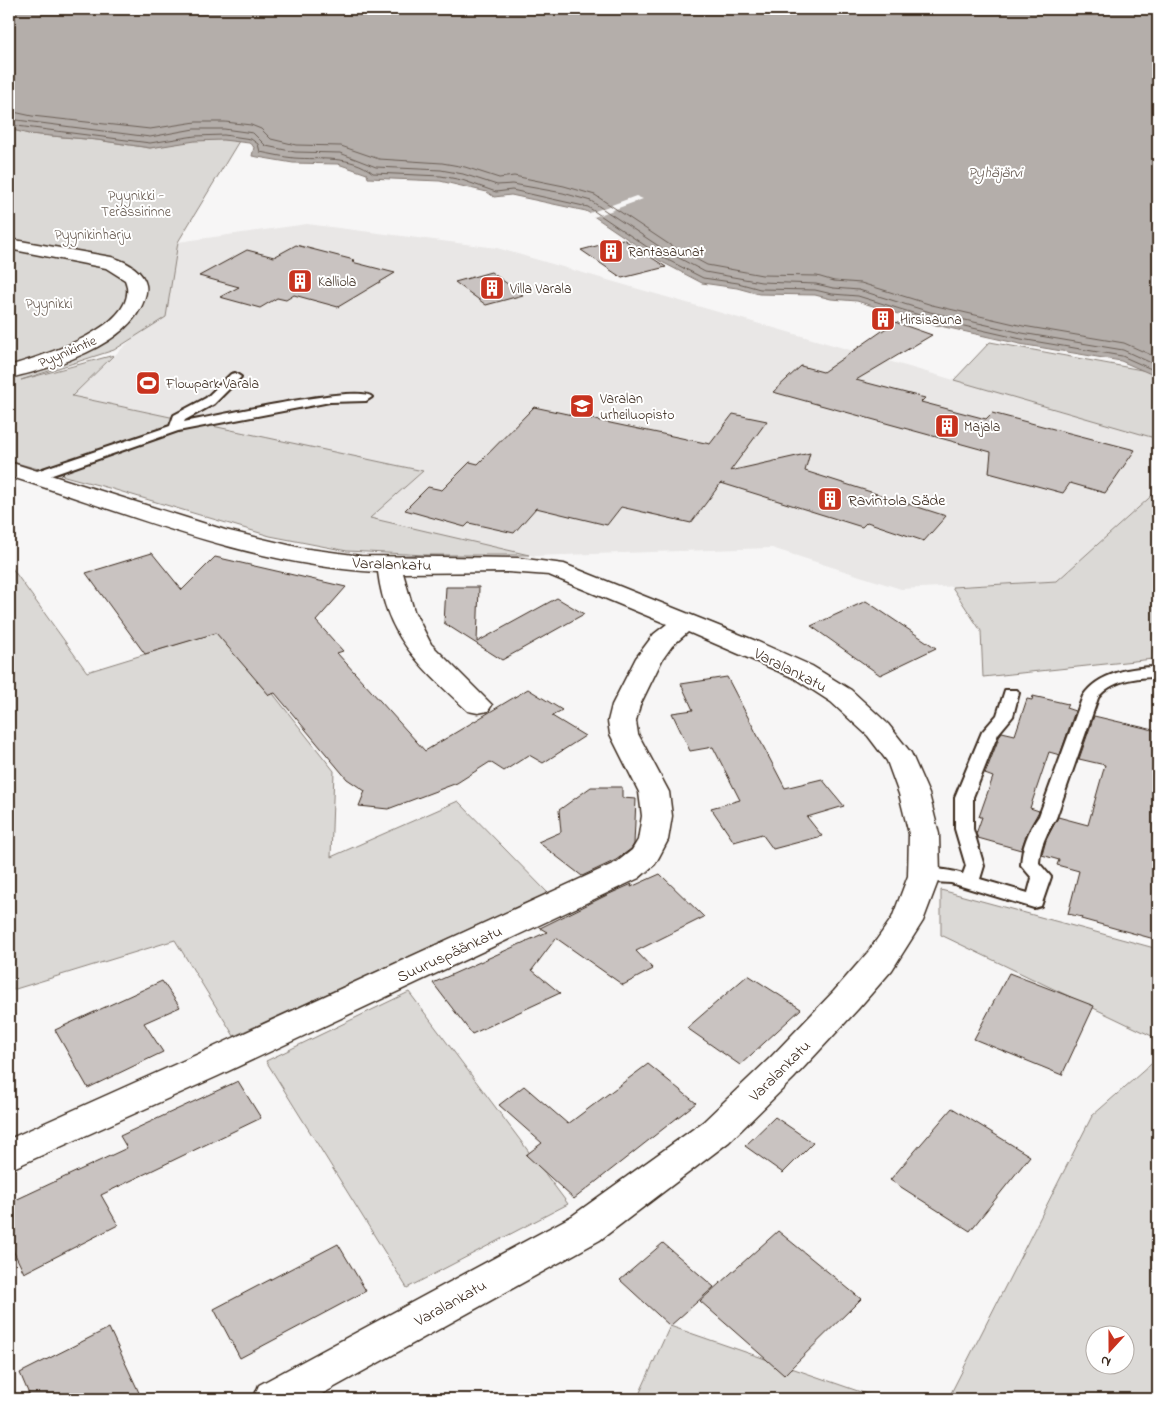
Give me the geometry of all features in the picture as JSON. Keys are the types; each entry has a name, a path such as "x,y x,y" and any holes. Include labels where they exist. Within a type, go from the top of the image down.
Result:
{"street":[{"name":"Pyynikintie","path":"9,244 111,263 126,270 137,286 136,300 127,314 121,322 104,335 76,348 9,372"},
{"name":"Varalankatu","path":"21,473 267,549 346,562 390,565 528,565 549,568 685,622 803,672 841,696 878,730 901,759 914,794 924,834 924,876 907,922 880,961 846,1000 782,1068 716,1132 586,1228 274,1399"},
{"path":"390,565 391,579 413,636 424,654 478,705"},
{"name":"Suuruspäänkatu","path":"9,1155 215,1062 628,870 644,857 653,840 657,816 654,792 624,734 622,720 626,705 649,658 663,640 685,622"}],"lane":[{"path":"175,428 179,418 210,402 234,377"},
{"path":"21,473 175,428 330,398 366,397"},
{"path":"924,876 951,878 1034,901 1042,877 1030,865 1030,856 1039,828 1047,818 1087,705 1094,692 1118,679 1135,674 1158,672"},
{"path":"970,883 975,866 964,829 964,797 990,732 1005,716 1011,693"}],"shaded area":[{"name":"Varalan urheiluopisto","path":"307,224 497,248 1158,439 1158,490 1057,581 901,589 772,548 534,556 369,518 423,471 71,396 161,312 178,242"}],"green space":[{"path":"9,129 29,134 97,140 150,148 204,138 239,141 178,242 166,317 114,350 21,380 114,355 72,396 423,471 370,518 529,555 425,555 347,551 270,536 109,488 9,461"},
{"path":"990,342 1158,373 1158,439 954,380"},
{"path":"1158,490 1158,660 983,677 981,631 952,587 1057,581"},
{"path":"9,564 87,672 230,628 233,643 334,771 331,857 458,801 548,893 234,1036 175,940 9,991"},
{"path":"941,890 1158,949 1158,1039 941,935"},
{"path":"409,992 568,1204 407,1288 266,1061"},
{"path":"1158,1058 1158,1399 948,1399 1092,1116"},
{"path":"670,1326 881,1399 637,1399"}],"water":[{"name":"Pyhäjärvi","path":"9,9 1158,9 1158,377 1121,361 1020,344 927,323 857,301 831,299 815,295 759,294 737,288 702,283 660,261 586,211 511,195 494,197 487,192 440,181 368,178 367,174 338,164 293,163 252,156 254,147 249,143 223,140 195,141 150,148 97,140 29,134 9,129"}],"pier":[{"path":"636,196 643,199 594,217 587,214"}],"building":[{"path":"623,239 666,267 622,278 581,250"},
{"name":"Kalliola","path":"296,245 395,273 338,307 294,295 286,300 277,298 260,308 220,297 239,287 199,276 247,250 274,257"},
{"name":"Villa Varala","path":"491,272 523,295 486,305 455,282"},
{"name":"Majala","path":"895,322 932,335 856,380 925,398 921,402 986,419 992,413 1135,450 1105,493 1070,483 1063,493 989,473 991,452 773,392 801,366 823,372"},
{"path":"534,407 710,444 733,414 767,421 730,471 810,453 805,471 946,516 924,541 867,522 862,527 721,483 691,523 621,507 607,525 536,508 514,533 469,523 465,527 405,510 428,487 442,490 470,462 478,464"},
{"path":"152,553 182,590 215,557 346,587 316,621 343,651 337,653 425,751 528,689 562,710 552,716 585,736 543,763 529,755 504,771 490,762 457,783 388,809 359,806 365,791 347,779 275,693 269,695 216,633 145,654 86,573"},
{"path":"446,587 479,587 477,642 557,598 584,614 502,660 444,623"},
{"path":"866,601 936,648 880,675 811,626"},
{"path":"727,677 785,788 822,779 844,806 807,817 822,836 773,849 762,834 734,842 711,808 740,800 713,747 690,751 672,713 693,710 681,684"},
{"path":"1033,696 1068,704 1066,708 1075,711 1060,755 1049,752 1030,808 1039,811 1027,833 1021,850 978,838 976,834 982,817 979,817 993,777 985,774 1000,735 1002,732 1015,735 1027,699 1032,700"},
{"path":"1094,716 1158,731 1158,940 1068,914 1079,871 1057,865 1059,860 1042,855 1046,840 1058,817 1088,825 1105,765 1079,759"},
{"path":"591,787 622,787 622,798 636,799 634,844 631,849 616,860 582,876 538,842 561,832 559,810"},
{"path":"660,874 704,917 636,951 653,969 623,985 556,938 532,970 560,993 472,1034 433,983 547,932 540,928 607,895"},
{"path":"1009,973 1094,1006 1062,1075 974,1039"},
{"path":"748,975 801,1009 740,1065 687,1028"},
{"path":"162,981 180,1007 144,1023 163,1052 88,1088 55,1030"},
{"path":"648,1064 696,1103 574,1199 526,1155 542,1143 499,1105 524,1086 568,1124"},
{"path":"238,1081 261,1118 101,1195 118,1225 24,1273 9,1242 9,1203 127,1148 120,1136"},
{"path":"952,1108 1030,1156 970,1231 890,1180"},
{"path":"775,1117 813,1143 783,1173 745,1146"},
{"path":"778,1231 861,1299 784,1375 700,1301"},
{"path":"663,1243 714,1287 670,1326 620,1280"},
{"path":"338,1244 366,1291 240,1358 214,1309"},
{"path":"109,1328 142,1399 31,1399 20,1373"}],"place":[{"name":"Rantasaunat","path":"611,251"},
{"name":"Kalliola","path":"300,281"},
{"name":"Villa Varala","path":"492,288"},
{"name":"Hirsisauna","path":"883,319"},
{"name":"Flowpark Varala","path":"148,383"},
{"name":"Varalan urheiluopisto","path":"582,406"},
{"name":"Majala","path":"947,426"},
{"name":"Ravintola Säde","path":"830,499"}],"park label":[{"name":"Pyynikki - Terassirinne","path":"136,204"},
{"name":"Pyynikinharju","path":"93,234"},
{"name":"Pyynikki","path":"49,303"}]}
